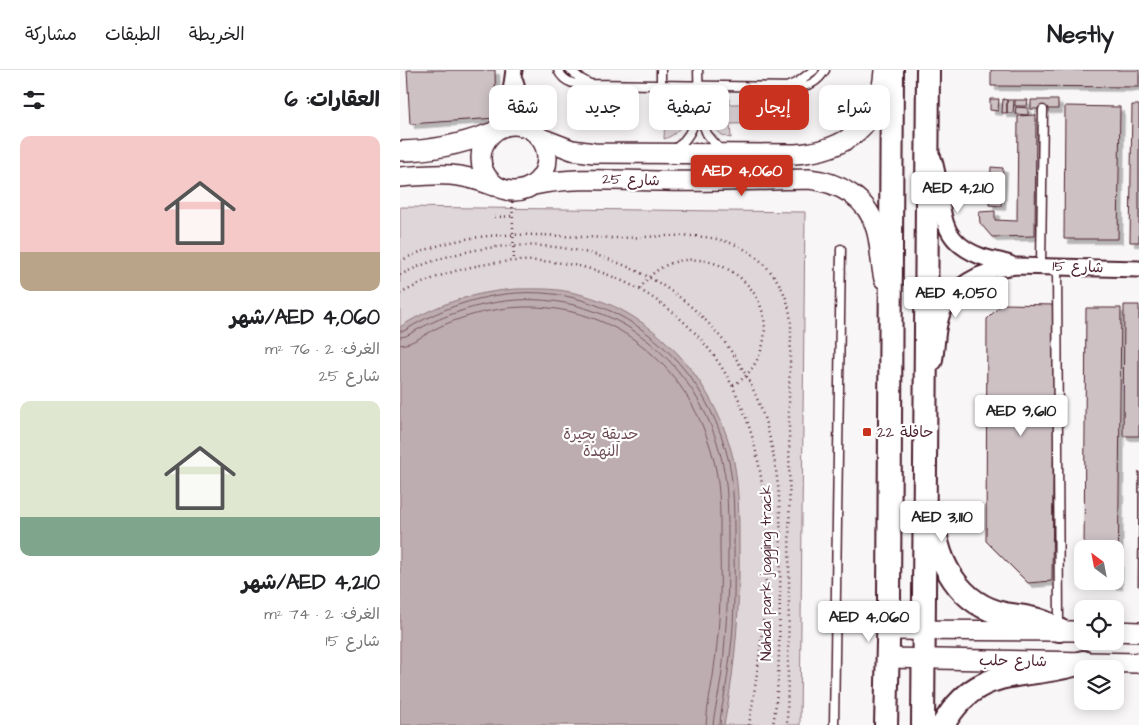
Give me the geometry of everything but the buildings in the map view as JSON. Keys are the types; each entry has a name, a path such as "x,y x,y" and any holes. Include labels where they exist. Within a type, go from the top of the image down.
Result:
{"main road":[{"path":"886,725 889,606 892,70"},
{"path":"922,725 928,70"},
{"path":"924,455 932,480 934,522 938,545 943,560 956,584 982,606 1005,614 1035,618 1059,630"},
{"path":"943,725 964,698 982,684 1015,674 1055,670 1074,665"}],"street":[{"name":"شارع 25","path":"538,135 561,147 583,152 808,154 843,142 862,127 881,96 884,70"},
{"path":"504,189 489,181 481,165 482,147 494,131 506,109 514,73"},
{"path":"400,177 451,174 482,181 504,189 523,190 534,185 540,179 547,163 546,146 521,106 514,73"},
{"path":"400,151 451,146 513,124 529,128 538,135"},
{"name":"شارع 15","path":"927,144 934,159 938,176 942,213 954,237 960,244 979,256 1016,266"},
{"name":"شارع 25","path":"534,185 584,178 662,181 809,179 830,183 854,196 866,208 872,218 876,229 882,273 890,297"},
{"name":"شارع 15","path":"925,388 934,365 940,319 950,299 965,282 1000,268 1016,266 1041,265 1139,269"},
{"name":"شارع حلب","path":"888,630 1074,631"},
{"path":"1124,631 1139,632"},
{"name":"شارع حلب","path":"888,658 1074,662"},
{"name":"شارع حلب","path":"1124,663 1139,663"}],"lane":[{"path":"558,70 566,80 582,85 660,85 661,70"},
{"path":"570,70 590,84"},
{"path":"698,70 698,85"},
{"path":"790,85 798,82 814,70"},
{"path":"809,85 821,77 825,70"},
{"path":"1041,265 1043,110"},
{"path":"669,153 677,148 691,130"},
{"path":"704,130 725,154"},
{"path":"834,725 840,249"},
{"path":"1058,266 1059,630"}],"path":[{"path":"504,189 513,216 514,262"},
{"path":"495,217 513,216"},
{"path":"400,261 421,252 464,239 486,235 513,234 616,238 693,236 721,240 746,249 774,276 781,286 789,309 792,331 787,725"},
{"name":"Nahda park jogging track","path":"400,275 459,253 478,249 513,246 552,247 584,252 621,264 649,277 675,293 701,315 725,342 747,376 757,397 768,428 776,465 780,541 776,695 773,725"},
{"path":"640,290 649,277 673,263 683,261 702,260 722,265 746,283 761,308 764,336 760,353 747,376 732,386"},
{"name":"Nahda park jogging track","path":"400,294 454,271 488,264 550,262 580,266 610,275 640,290 669,309 697,334 719,364 744,412 755,444 762,479 766,554 763,622 750,725"},
{"path":"836,604 889,606"}],"green space":[{"path":"729,104 739,104 739,124 730,124 731,138 717,130 729,130"},
{"path":"664,130 678,130 672,135 664,139"},
{"name":"حديقة بحيرة النهدة","path":"400,207 805,212 800,725 400,725"}],"water":[{"name":"حديقة بحيرة النهدة","path":"517,289 550,289 570,292 600,301 628,314 654,331 676,352 696,376 712,403 725,432 734,462 738,503 738,612 732,680 724,725 400,725 400,327 427,312 456,300 486,293"}],"place":[{"name":"حافلة 22","path":"867,432"}]}
